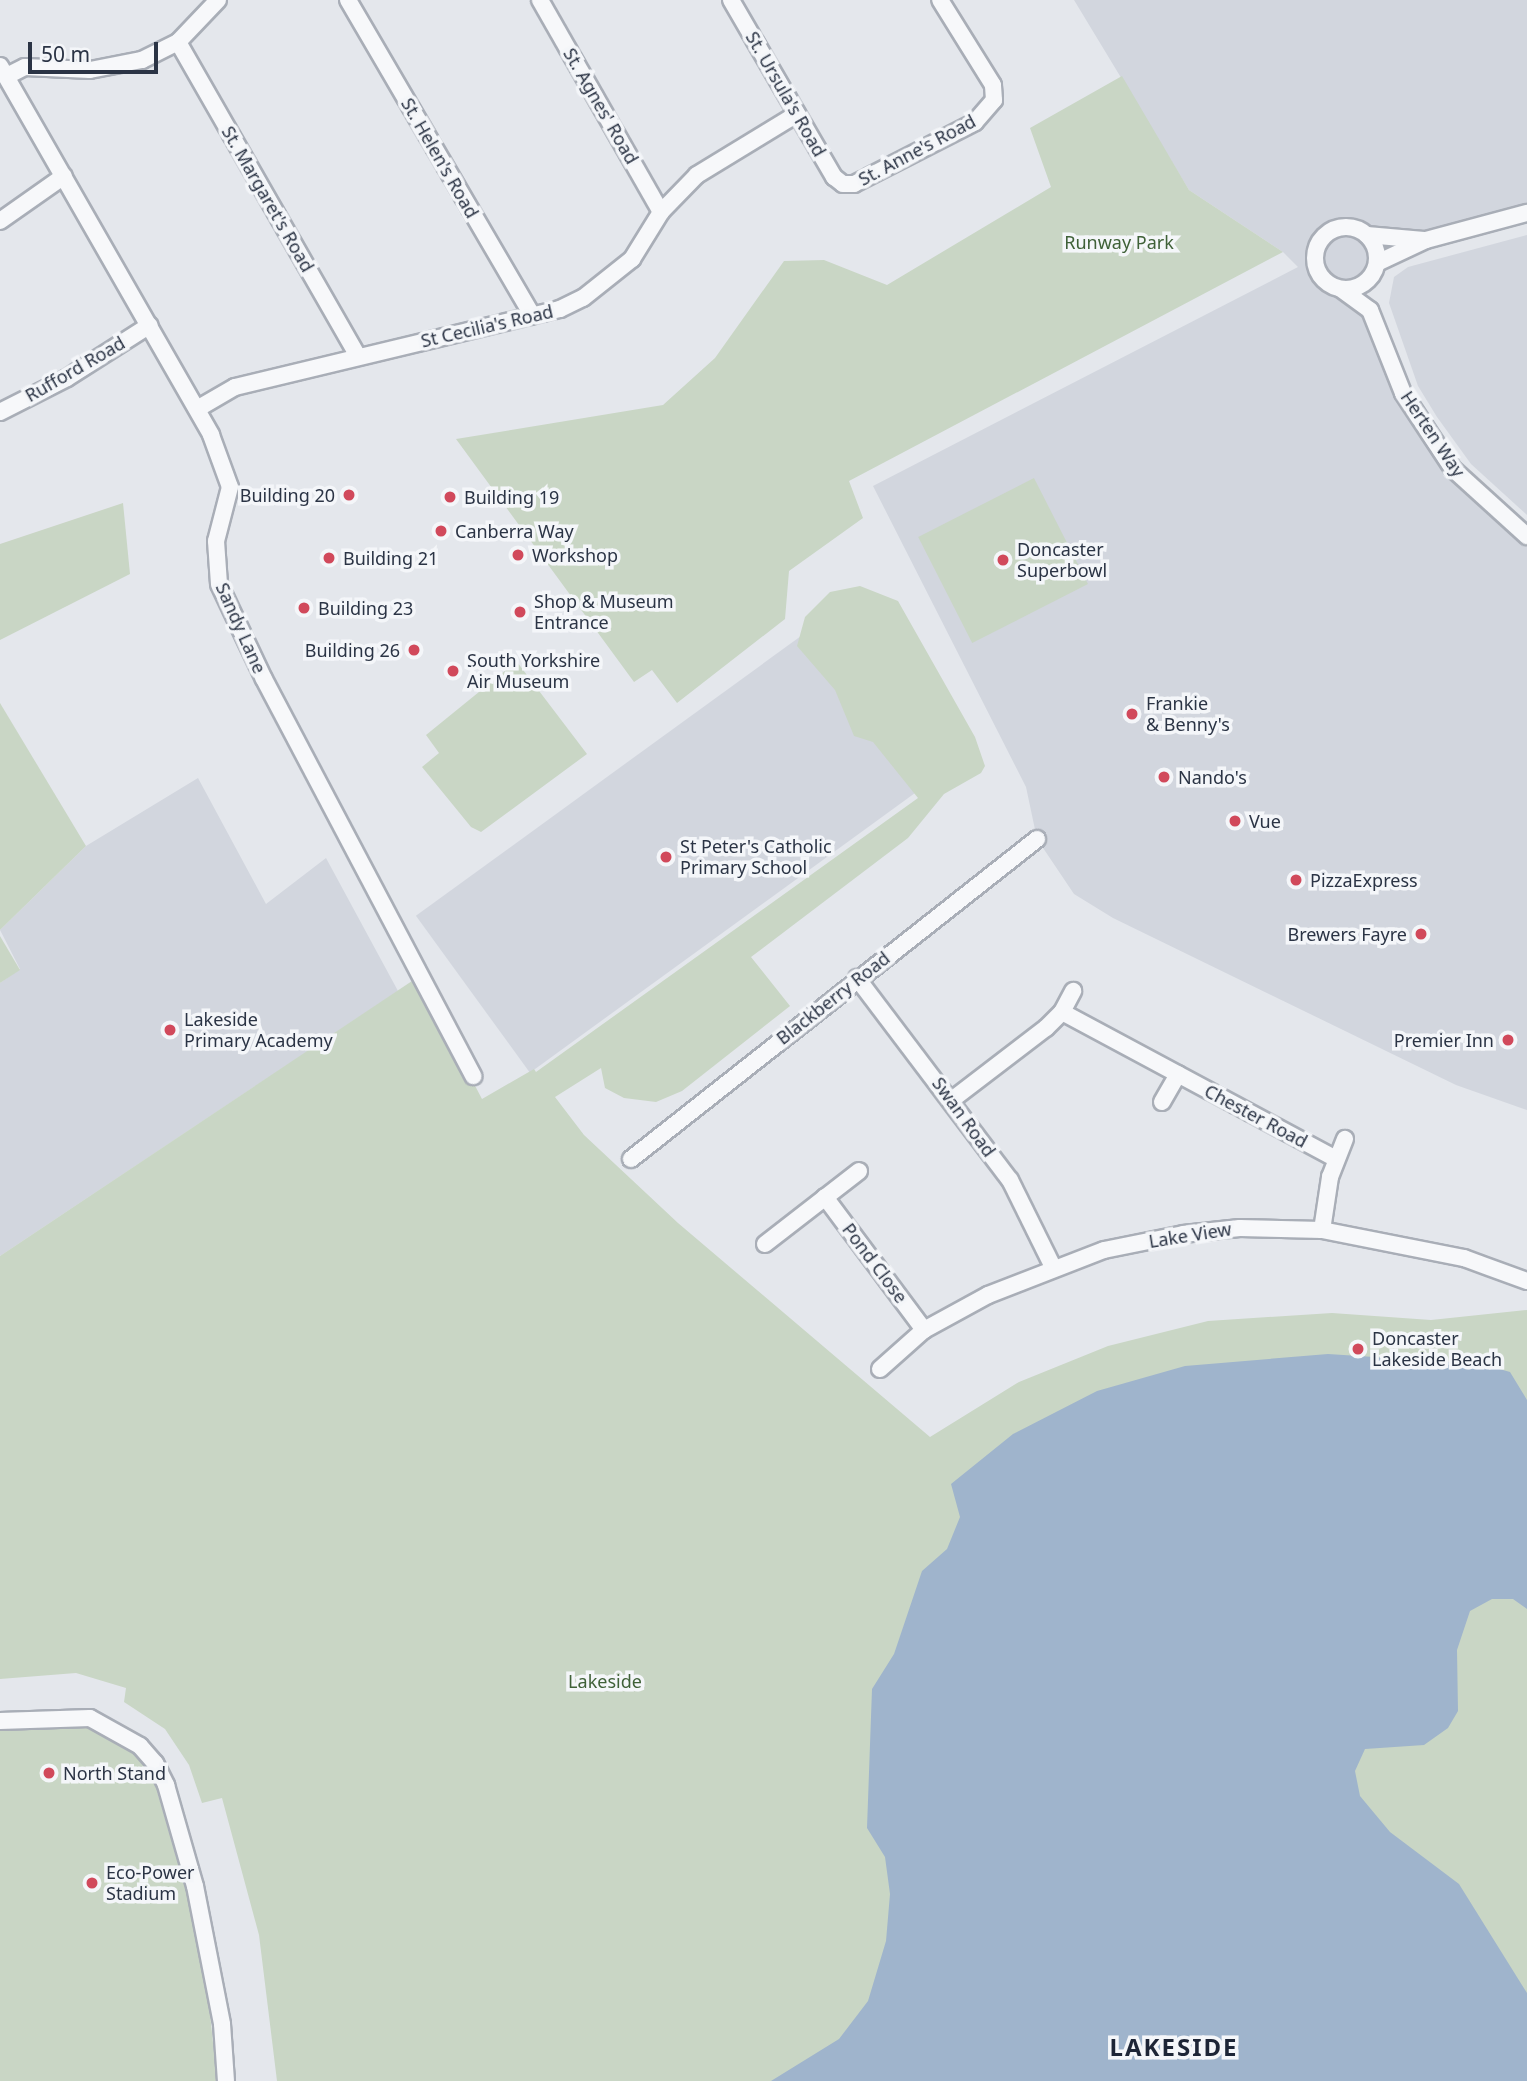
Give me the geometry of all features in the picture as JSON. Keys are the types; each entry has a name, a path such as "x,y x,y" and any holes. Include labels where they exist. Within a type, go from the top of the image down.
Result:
{"street":[{"path":"3,71 25,67 118,66 178,42 218,0"},
{"name":"St. Helen's Road","path":"348,0 532,316"},
{"name":"St. Agnes' Road","path":"540,0 661,212"},
{"name":"St. Ursula's Road","path":"732,0 834,177 843,184"},
{"name":"St. Anne's Road","path":"843,184 854,184 988,111 993,85 940,0"},
{"name":"St. Margaret's Road","path":"178,42 358,356"},
{"name":"Sandy Lane","path":"3,71 197,409 228,474 230,487 216,541 219,584 264,679 473,1076"},
{"name":"St Cecilia's Road","path":"197,409 235,387 560,309 608,282 632,259 661,212 697,175 797,114"},
{"path":"0,220 64,176"},
{"path":"1341,289 1357,287 1375,268 1426,240 1527,213"},
{"path":"1370,310 1323,280 1317,271 1317,244 1340,227 1367,235 1426,240"},
{"path":"1367,235 1375,268"},
{"name":"Herten Way","path":"1375,268 1370,310 1403,393 1454,470 1527,536"},
{"name":"Rufford Road","path":"0,412 67,378 150,325"},
{"name":"Blackberry Road","path":"631,1159 857,978 1037,839"},
{"name":"Swan Road","path":"857,978 953,1099 1029,1211 1053,1268"},
{"path":"953,1099 1062,1012 1073,991"},
{"name":"Chester Road","path":"1062,1012 1334,1158"},
{"path":"1162,1102 1178,1074"},
{"path":"1322,1230 1334,1158 1345,1139"},
{"path":"765,1244 859,1171"},
{"name":"Pond Close","path":"825,1197 924,1330"},
{"name":"Lake View","path":"880,1369 924,1330 988,1295 1104,1250 1183,1234 1240,1228 1322,1230 1464,1258 1527,1281"},
{"path":"0,1721 90,1718 117,1730 155,1763 166,1785 195,1886 222,2024 226,2081"}],"shaded area":[{"path":"1074,0 1527,0 1527,213 1377,262 1369,279 1352,289 1403,393 1453,469 1527,541 1527,1110 1456,1085 1113,918 1074,894 1037,839 1026,787 873,486 1298,267 1283,252 1189,190"},
{"path":"1527,235 1527,515 1471,464 1437,417 1418,386 1389,303 1394,277 1408,267"},
{"name":"St Peter's Catholic Primary School","path":"801,636 915,793 530,1073 416,916"},
{"name":"Lakeside Primary Academy","path":"198,778 266,904 326,858 398,991 0,1256 0,983 20,969 0,930 86,846"}],"green space":[{"name":"Runway Park","path":"1122,76 1189,190 1283,252 849,481 863,518 789,571 785,619 677,703 652,670 634,682 456,439 663,405 715,358 784,261 824,260 887,285 1051,187 1030,128"},
{"name":"Doncaster Superbowl","path":"1034,478 1088,584 972,643 918,537"},
{"path":"123,503 130,574 0,640 0,544"},
{"name":"Lakeside","path":"860,586 898,601 975,737 985,766 981,773 944,794 908,838 751,957 790,1006 682,1091 656,1102 624,1098 605,1088 601,1068 555,1097 584,1135 678,1223 930,1437 1019,1382 1108,1346 1208,1321 1332,1313 1431,1320 1527,1310 1527,2081 277,2081 259,1935 222,1798 202,1803 189,1765 165,1729 124,1702 126,1688 76,1673 0,1679 0,1256 418,977 482,1099 534,1069 536,1072 918,798 873,742 854,736 835,690 797,646 805,617 830,592"},
{"path":"511,654 587,754 481,832 471,827 422,767 439,753 426,735 511,666 506,657"},
{"path":"0,703 86,846 0,930"},
{"path":"0,936 20,970 0,983"},
{"name":"Eco-Power Stadium","path":"32,1726 80,1726 107,1734 137,1756 153,1777 193,1915 206,1975 217,2081 0,2081 0,1730"}],"water":[{"name":"Lakeside","path":"1328,1354 1482,1364 1510,1372 1527,1400 1527,1609 1513,1599 1492,1599 1470,1611 1457,1650 1458,1711 1448,1728 1424,1745 1365,1749 1355,1771 1360,1796 1390,1832 1459,1884 1527,1993 1527,2081 771,2081 839,2039 868,2001 886,1941 890,1894 885,1857 867,1828 872,1689 894,1654 922,1571 947,1549 960,1517 951,1484 1013,1434 1097,1391 1185,1366"}],"place":[{"name":"Building 20","path":"349,495"},
{"name":"Building 19","path":"450,497"},
{"name":"Canberra Way","path":"441,531"},
{"name":"Workshop","path":"518,555"},
{"name":"Building 21","path":"329,558"},
{"name":"Doncaster Superbowl","path":"1003,560"},
{"name":"Building 23","path":"304,608"},
{"name":"Shop & Museum Entrance","path":"520,612"},
{"name":"Building 26","path":"414,650"},
{"name":"South Yorkshire Air Museum","path":"453,671"},
{"name":"Frankie & Benny's","path":"1132,714"},
{"name":"Nando's","path":"1164,777"},
{"name":"Vue","path":"1235,821"},
{"name":"St Peter's Catholic Primary School","path":"666,857"},
{"name":"PizzaExpress","path":"1296,880"},
{"name":"Brewers Fayre","path":"1421,934"},
{"name":"Lakeside Primary Academy","path":"170,1030"},
{"name":"Premier Inn","path":"1508,1040"},
{"name":"Doncaster Lakeside Beach","path":"1358,1349"},
{"name":"North Stand","path":"49,1773"},
{"name":"Eco-Power Stadium","path":"92,1883"}],"district":[{"name":"LAKESIDE","path":"1174,2047"}]}
